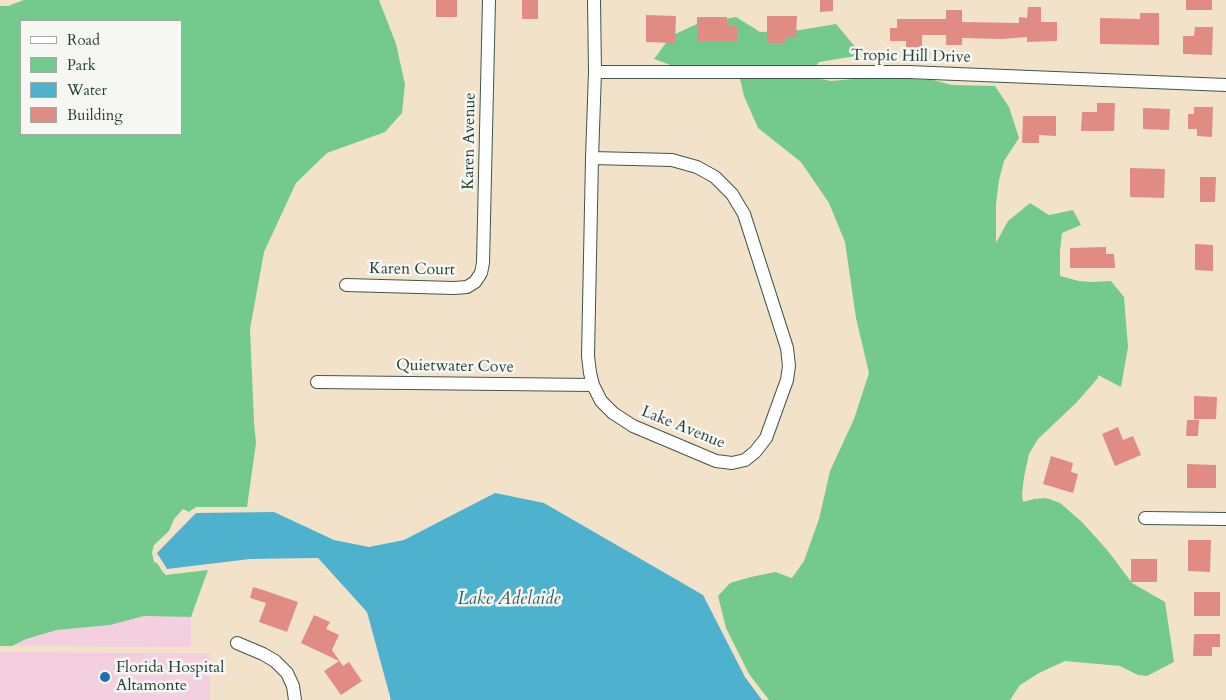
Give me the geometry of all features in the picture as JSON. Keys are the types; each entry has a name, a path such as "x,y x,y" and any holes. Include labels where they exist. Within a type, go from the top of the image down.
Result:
{"street":[{"name":"Karen Avenue","path":"475,282 481,272 483,263 490,0"},
{"name":"Lake Avenue","path":"592,158 672,160 697,167 715,177 732,194 744,214 787,348 790,366 787,380 766,438 756,452 745,460 732,464 716,461 633,426 612,413 602,401 593,385 588,356 592,158 595,72 594,0"},
{"name":"Tropic Hill Drive","path":"595,72 908,72 1226,85"},
{"name":"Karen Court","path":"346,285 454,288 467,287 475,282"},
{"name":"Quietwater Cove","path":"318,382 593,385"},
{"path":"1145,518 1226,519"},
{"path":"237,643 275,661 287,673 293,686 295,700"}],"shaded area":[{"path":"144,616 191,617 191,647 12,646 26,639 57,630 110,625"},
{"name":"Florida Hospital Altamonte","path":"0,652 210,653 210,700 0,700"}],"green space":[{"path":"24,0 379,0 396,44 405,84 402,113 385,132 327,153 296,183 264,252 250,329 256,443 247,507 196,507 189,512 183,509 174,519 169,531 154,545 152,553 154,562 157,563 166,575 208,570 191,617 144,616 110,625 57,630 26,639 12,646 0,646 0,6 8,6"},
{"path":"736,17 760,32 800,30 836,24 862,55 819,62 816,66 673,66 654,59 671,36 697,24"},
{"path":"740,79 821,79 831,81 908,79 933,80 952,85 995,86 1009,107 1019,138 1004,161 999,180 996,204 996,243 1008,221 1030,203 1049,215 1073,210 1081,225 1062,233 1060,276 1079,281 1111,281 1124,297 1128,347 1121,387 1098,375 1098,378 1076,403 1038,439 1029,454 1024,477 1023,502 1046,498 1060,503 1082,522 1108,551 1132,583 1165,602 1174,662 1147,676 1138,675 1120,666 1065,661 1039,673 1020,685 1010,700 769,700 749,674 726,628 718,596 730,583 751,577 775,572 792,578 804,561 819,519 830,471 854,419 869,373 856,318 845,242 829,203 801,162 758,128 744,96"}],"water":[{"name":"Lake Adelaide","path":"495,493 544,503 703,595 745,677 762,700 391,700 367,612 318,558 250,559 167,569 157,553 196,513 274,512 334,540 369,547 404,540"}],"building":[{"path":"436,0 457,0 457,17 436,17"},
{"path":"522,0 538,0 538,19 522,19"},
{"path":"820,0 833,0 833,11 820,12"},
{"path":"1186,0 1212,0 1212,10 1186,10"},
{"path":"1028,7 1041,7 1041,22 1057,22 1057,41 1027,42 1027,37 1002,39 962,38 962,45 946,45 946,35 922,35 922,48 906,48 906,41 890,41 890,28 897,28 897,19 946,19 946,10 962,10 962,22 1019,23 1019,17 1027,18"},
{"path":"1140,13 1159,13 1159,45 1100,44 1100,18 1140,19"},
{"path":"646,15 676,16 675,43 646,42"},
{"path":"767,16 797,16 796,37 786,37 785,43 767,43"},
{"path":"697,17 727,17 727,26 737,26 737,41 697,41"},
{"path":"1195,27 1213,27 1212,55 1183,54 1183,36 1194,36"},
{"path":"1097,103 1115,103 1114,131 1081,131 1082,112 1097,112"},
{"path":"1194,107 1213,107 1212,137 1197,136 1197,129 1188,129 1188,114 1194,114"},
{"path":"1143,108 1170,109 1169,130 1143,129"},
{"path":"1023,116 1056,116 1056,136 1039,135 1039,143 1022,143"},
{"path":"1130,168 1165,169 1164,198 1130,197"},
{"path":"1200,177 1216,177 1215,202 1200,202"},
{"path":"1195,244 1213,245 1213,271 1195,270"},
{"path":"1106,247 1106,254 1114,254 1115,268 1070,268 1070,248"},
{"path":"1194,396 1217,397 1216,419 1194,419"},
{"path":"1187,420 1199,420 1198,436 1186,436"},
{"path":"1118,427 1123,440 1133,436 1141,455 1115,466 1102,434"},
{"path":"1051,456 1073,463 1071,472 1078,474 1073,493 1043,484"},
{"path":"1187,464 1216,465 1216,488 1187,488"},
{"path":"1188,540 1211,540 1210,572 1188,571"},
{"path":"1131,559 1157,559 1157,582 1131,582"},
{"path":"253,587 298,602 287,632 259,622 266,603 250,598"},
{"path":"1194,592 1220,592 1220,616 1194,616"},
{"path":"314,615 330,622 326,629 339,635 332,650 343,666 349,662 362,681 341,695 324,671 339,661 301,643"},
{"path":"1194,634 1220,634 1220,647 1212,647 1212,656 1193,656"}],"place":[{"name":"Florida Hospital Altamonte","path":"105,677"}]}
